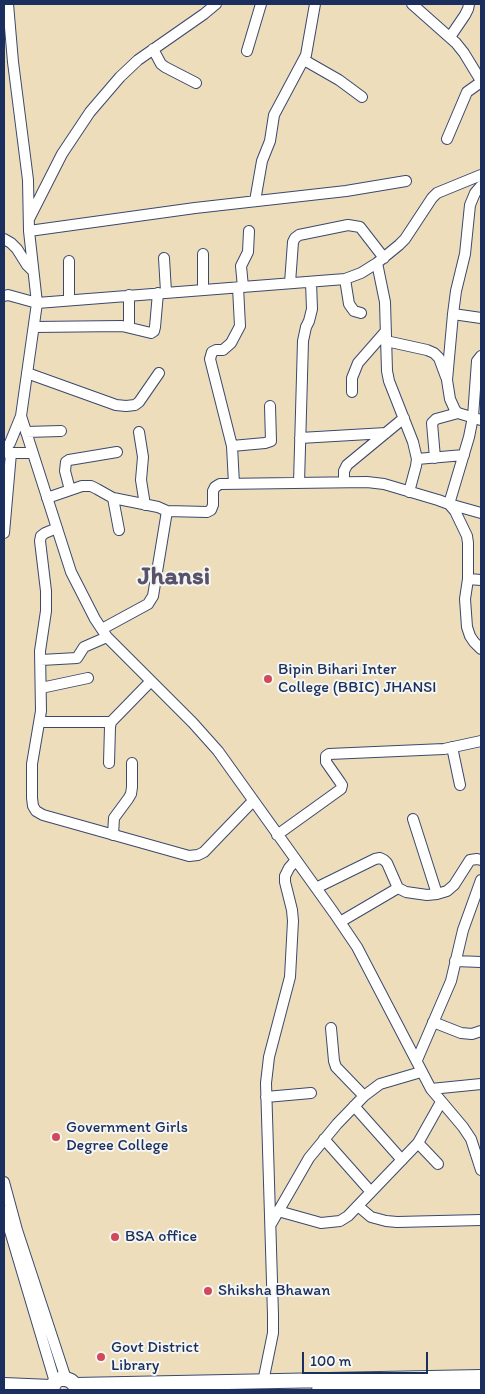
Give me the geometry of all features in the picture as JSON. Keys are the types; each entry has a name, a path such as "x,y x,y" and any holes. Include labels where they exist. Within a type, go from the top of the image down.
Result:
{"main road":[{"path":"4,1385 219,1381 263,1387 481,1377"},
{"path":"319,1390 481,1389"}],"street":[{"path":"4,533 6,452 21,416 37,303 29,231 28,180 13,62 8,4"},
{"path":"247,51 261,4"},
{"path":"256,201 262,161 270,141 274,115 306,55 315,4"},
{"path":"412,4 450,37 464,53 481,82 467,92 447,139"},
{"path":"450,37 465,15 469,4"},
{"path":"29,220 62,154 90,112 129,68 211,5"},
{"path":"153,49 161,64 196,83"},
{"path":"304,60 348,85 362,97"},
{"path":"4,296 37,303 345,279 361,273 381,260 405,239 432,198 481,176"},
{"path":"29,231 196,208 346,192 406,181"},
{"path":"447,380 456,291 465,254 470,205 475,193 481,186"},
{"path":"290,283 293,242 299,235 348,225 360,227 381,260 385,302 387,372 413,442 417,459 410,492"},
{"path":"234,484 232,446 210,359 212,352 223,350 231,343 240,326 241,266 248,252 249,231"},
{"path":"4,239 17,249 34,271"},
{"path":"203,254 203,289"},
{"path":"34,327 129,327 151,333 154,331 162,293 164,258"},
{"path":"69,260 69,300"},
{"path":"345,279 348,304 354,311 361,313"},
{"path":"299,484 303,341 312,309 311,282"},
{"path":"129,295 129,327"},
{"path":"453,314 481,318"},
{"path":"386,336 427,350 439,358 447,380 450,398 458,413"},
{"path":"352,392 352,378 358,364 386,336"},
{"path":"449,504 477,419 477,361 481,356"},
{"path":"27,373 116,405 126,406 135,405 139,402 159,373"},
{"path":"232,446 271,441 270,406"},
{"path":"435,458 432,423 436,419 458,413 477,419"},
{"path":"21,416 71,572 96,619 105,633 218,751 340,922 356,946 431,1089 463,1127 471,1140 481,1170"},
{"path":"344,482 344,471 347,465 404,418"},
{"path":"26,432 61,431"},
{"path":"139,432 143,457 141,480 145,505"},
{"path":"300,438 386,433"},
{"path":"6,452 32,453"},
{"path":"70,490 64,471 66,462 117,452"},
{"path":"417,459 464,455"},
{"path":"47,498 82,486 90,486 113,498 158,507 167,511 207,512 211,510 213,505 213,491 220,484 367,482 384,484 481,513"},
{"path":"113,498 119,530"},
{"path":"449,504 455,511 467,536 468,579 465,599 467,627 470,636 481,649"},
{"path":"41,660 77,658 84,647 148,604 153,596 167,511"},
{"path":"57,528 45,532 41,536 40,541 46,611 41,641 42,701 32,764 33,806 43,815 189,856 204,852 253,801"},
{"path":"468,579 481,580"},
{"path":"41,688 88,678"},
{"path":"109,763 112,722 151,681"},
{"path":"40,722 112,722"},
{"path":"277,835 341,789 342,785 326,762 326,756 329,754 452,747 481,741"},
{"path":"452,747 460,785"},
{"path":"113,835 114,818 131,794 132,763"},
{"path":"413,819 438,894"},
{"path":"316,888 380,858 387,863 398,888 415,894 438,894 447,891 454,885 470,860 481,860"},
{"path":"263,1387 273,1333 266,1083 269,1057 288,987 291,966 292,910 285,876 288,868 296,860"},
{"path":"417,1060 451,981 463,930 481,880"},
{"path":"340,922 398,888"},
{"path":"455,961 481,962"},
{"path":"433,1022 461,1033 472,1034 481,1031"},
{"path":"331,1028 336,1067 364,1096"},
{"path":"270,1225 309,1158 354,1106 380,1084 421,1072"},
{"path":"431,1089 481,1084"},
{"path":"266,1097 311,1094"},
{"path":"278,1211 321,1223 340,1221 348,1216 418,1143 441,1102"},
{"path":"354,1106 402,1160"},
{"path":"324,1139 371,1192"},
{"path":"418,1143 438,1164"},
{"path":"4,1182 62,1385"},
{"path":"358,1206 371,1217 392,1222 481,1220"},
{"path":"4,1211 62,1385"}],"place":[{"name":"Bipin Bihari Inter College (BBIC) JHANSI","path":"268,679"},
{"name":"Government Girls Degree College","path":"56,1137"},
{"name":"BSA office","path":"115,1237"},
{"name":"Shiksha Bhawan","path":"208,1291"},
{"name":"Govt District Library","path":"101,1357"}],"district":[{"name":"Jhansi","path":"174,577"}]}
